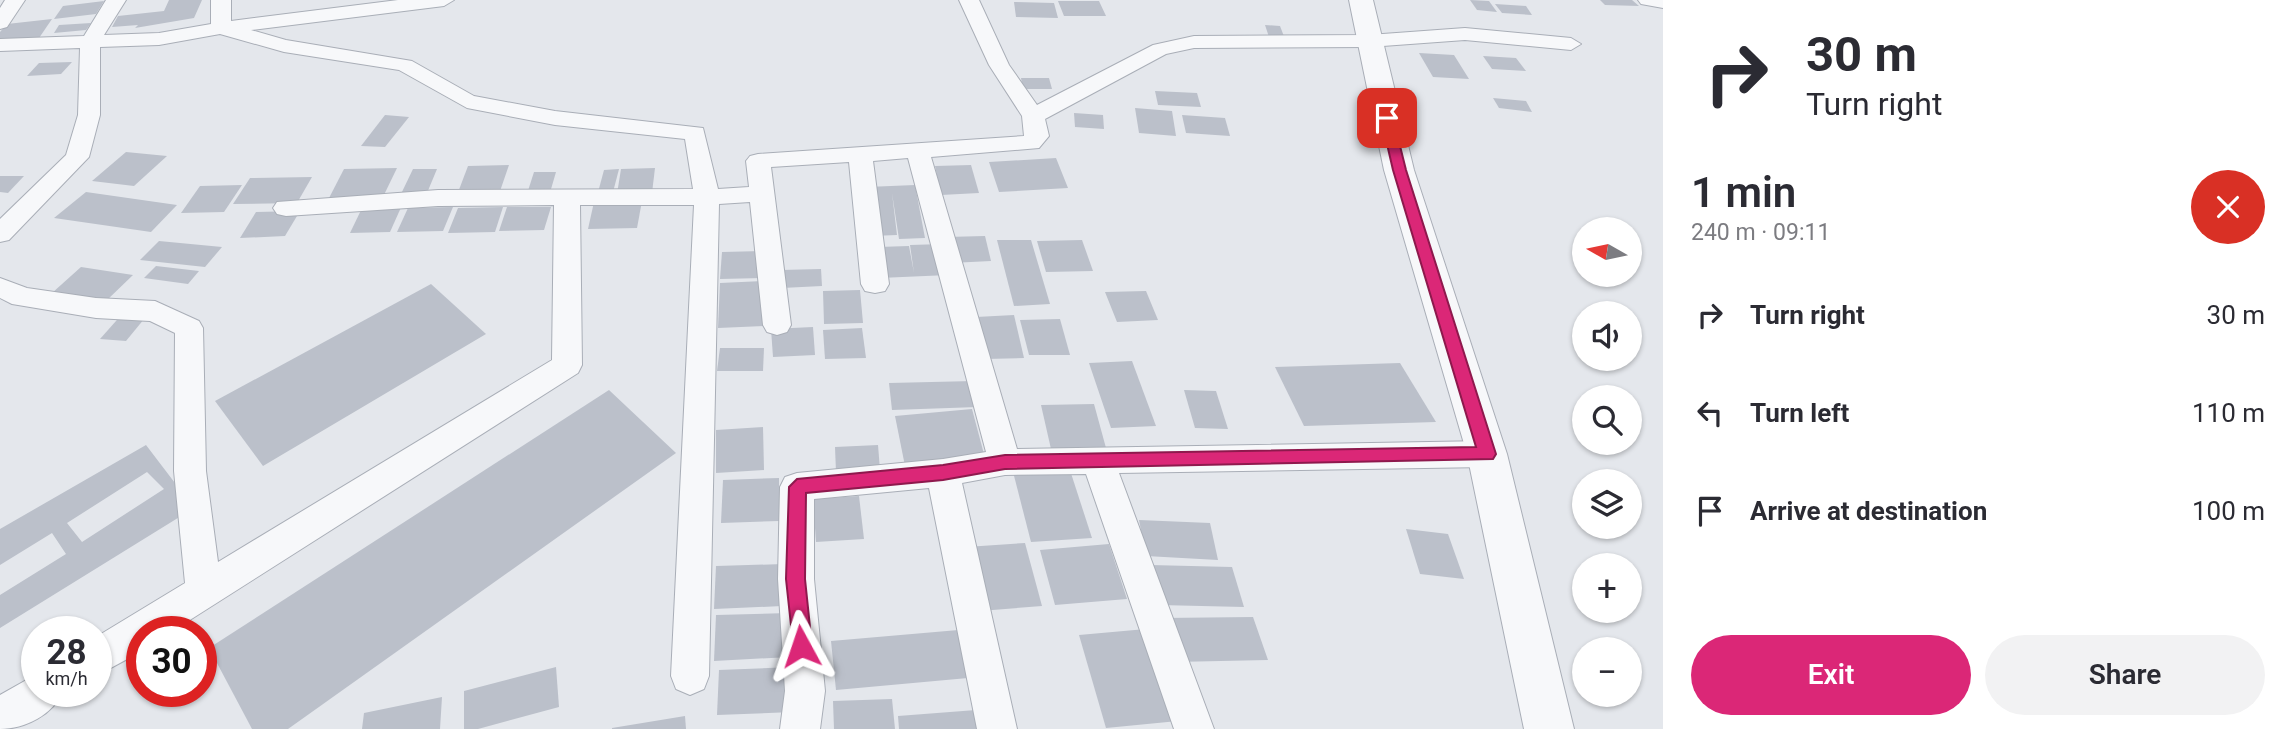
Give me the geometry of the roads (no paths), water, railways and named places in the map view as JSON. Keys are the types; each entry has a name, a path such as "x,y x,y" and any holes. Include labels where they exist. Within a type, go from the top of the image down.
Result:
{"street":[{"path":"0,23 15,0"},
{"path":"0,234 77,157 89,115 90,42 116,0"},
{"path":"221,0 222,28"},
{"path":"0,45 159,39 222,28 444,0"},
{"path":"776,325 758,160 1031,144 1037,136 1033,116 999,65 969,0"},
{"path":"1362,0 1399,170 1487,454 1549,729"},
{"path":"1648,0 1663,2"},
{"path":"222,28 284,46 405,65 467,101 555,118 695,133 707,197 690,676"},
{"path":"1033,116 1160,49 1194,42 1369,41 1465,34 1571,44"},
{"path":"918,152 1005,462"},
{"path":"860,155 875,284"},
{"path":"286,208 438,198 567,199 762,194"},
{"path":"112,648 567,365 567,199"},
{"path":"0,287 22,297 96,308 155,311 189,328 190,471 204,591"},
{"path":"800,729 805,691 796,579 797,487 943,473 1005,462 1487,454"},
{"path":"1098,460 1194,729"},
{"path":"943,473 997,729"},
{"path":"0,718 21,705"}]}
